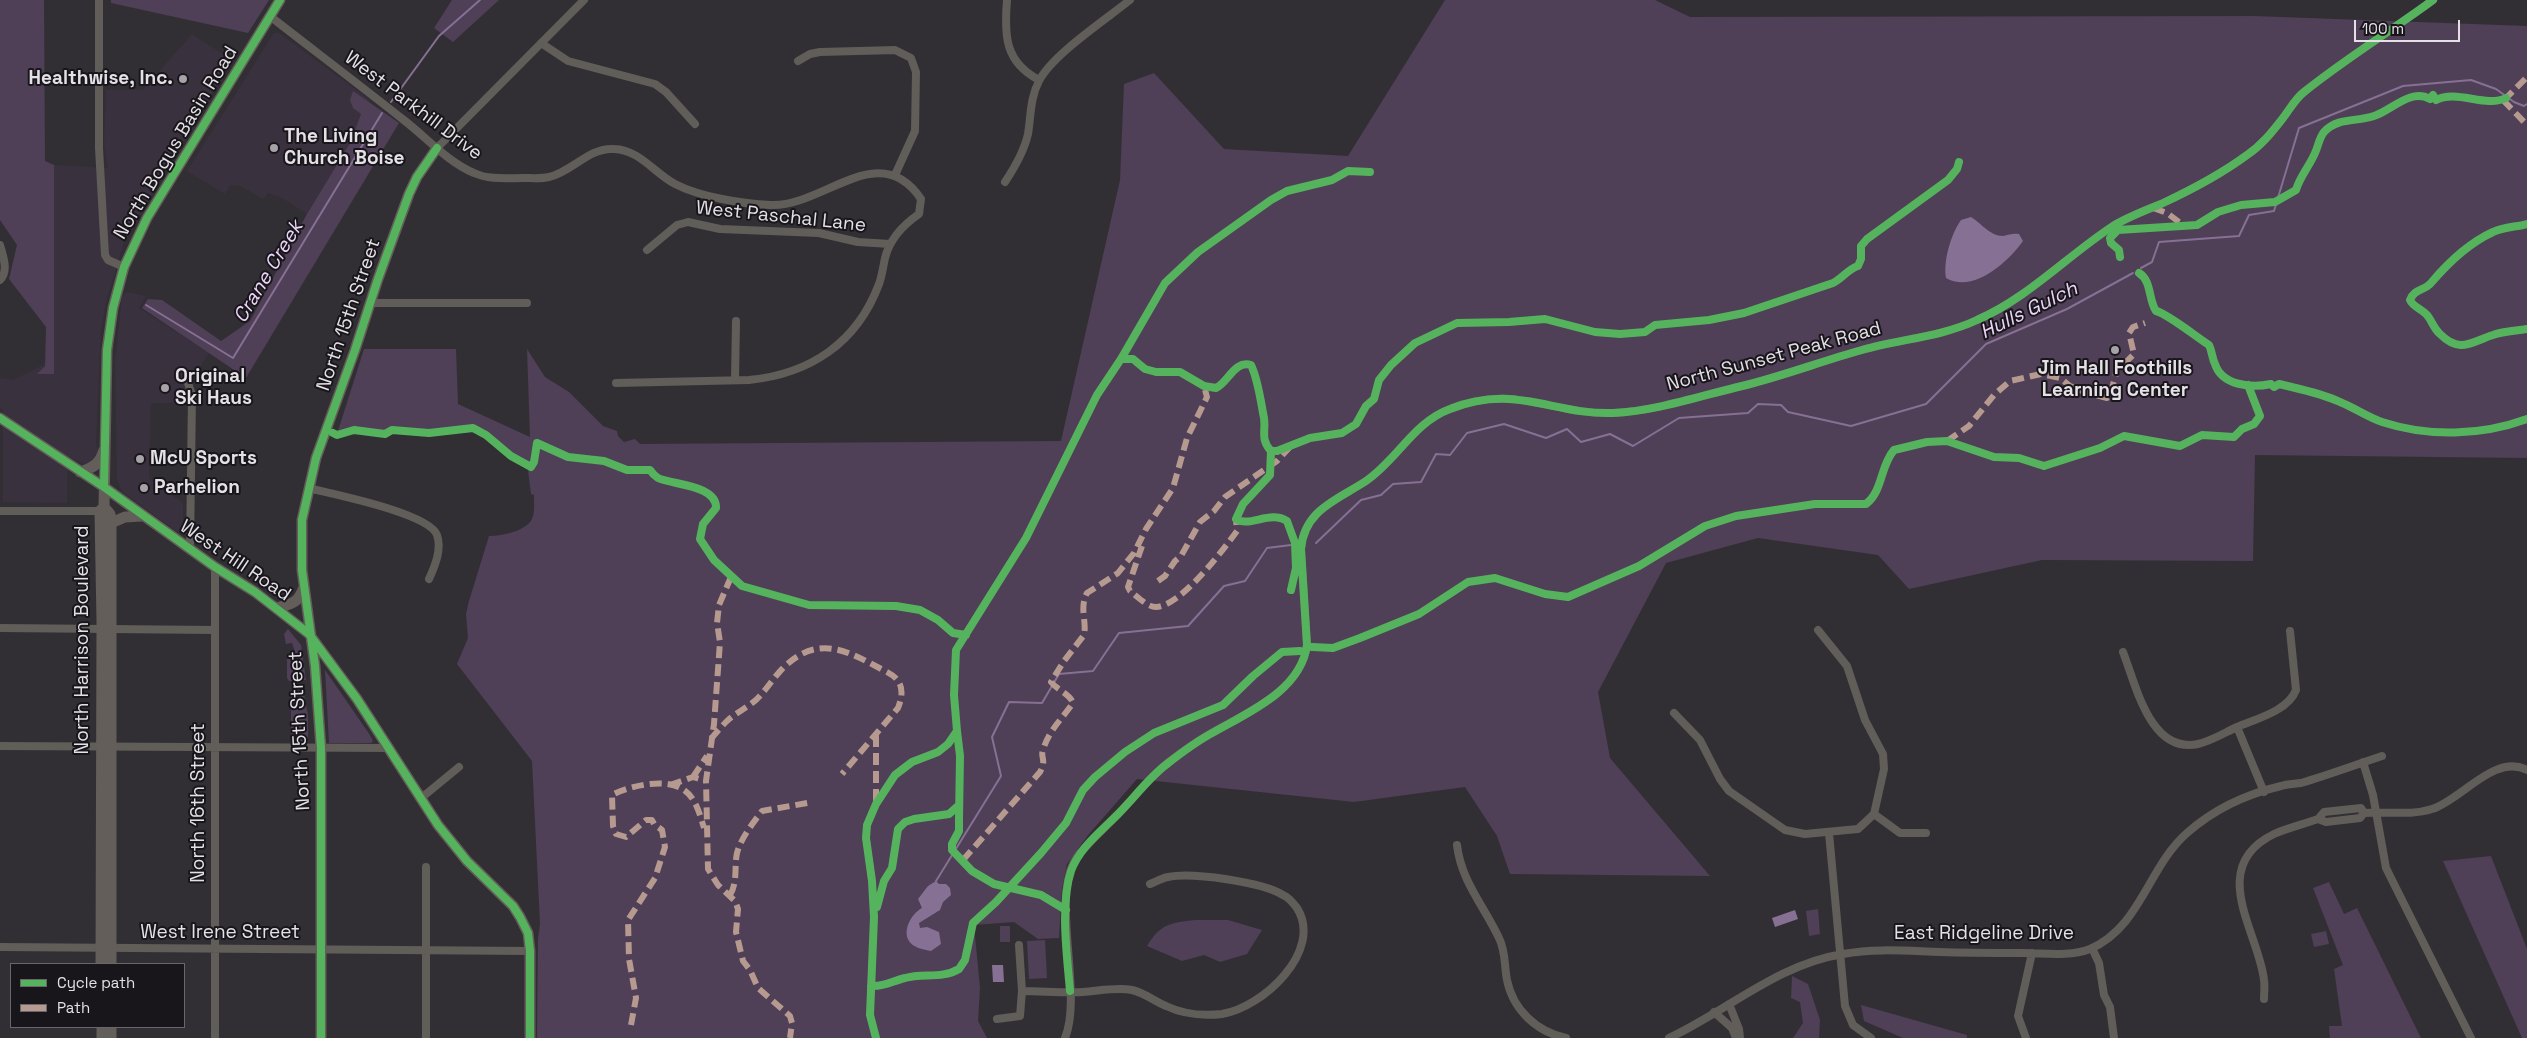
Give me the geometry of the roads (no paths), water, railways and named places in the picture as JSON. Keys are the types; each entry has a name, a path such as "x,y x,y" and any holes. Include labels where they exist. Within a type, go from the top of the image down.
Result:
{"street":[{"path":"99,0 99,148 104,254 108,260 124,267"},
{"name":"North Bogus Basin Road","path":"102,509 107,350 113,308 124,267 147,218 280,0"},
{"path":"437,148 584,0"},
{"path":"1006,0 1007,41 1011,54 1026,74 1039,80"},
{"path":"1005,182 1017,163 1025,144 1032,103 1039,80 1054,61 1130,0"},
{"name":"North Sunset Peak Road","path":"1065,1038 1069,1019 1070,991 1066,910 1068,886 1076,857 1165,765 1212,733 1252,711 1280,690 1293,676 1304,660 1307,645 1301,549 1302,538 1308,526 1315,514 1326,503 1366,481 1385,466 1427,421 1449,409 1497,398 1524,399 1598,412 1629,411 1771,379 1860,350 1943,332 1978,320 2016,298 2111,228 2134,214 2197,187 2244,158 2264,143 2300,94 2433,0"},
{"name":"West Parkhill Drive","path":"271,17 366,90 437,148 476,174 518,178 550,177 589,155 614,148 640,157 663,177 695,192 753,204 773,205 789,204 862,176 879,172 895,175"},
{"path":"540,43 568,60 655,84 666,92 695,124"},
{"path":"616,383 770,378 789,373 809,365 832,350 852,331 867,311 879,284 890,244 899,230 919,214 922,207 921,199 914,190 907,182 895,175 915,130 916,72 911,58 895,50 820,52 810,54 798,61"},
{"name":"North 15th Street","path":"321,1038 321,748 317,686 304,587 302,538 308,488 316,458 409,194 417,177 437,148"},
{"name":"West Paschal Lane","path":"647,250 676,225 688,222 720,229 819,233 858,242 890,244"},
{"path":"0,245 5,262 4,276 0,280"},
{"path":"370,303 527,303"},
{"path":"735,380 736,321"},
{"path":"188,383 192,395 190,550"},
{"name":"West Hill Road","path":"0,418 277,608 309,634 357,699 420,799 467,861 518,914 528,933 530,951 530,1038"},
{"path":"80,472 94,467 101,460 105,446"},
{"path":"308,488 384,507 430,526 436,533 439,544 435,566 429,579"},
{"path":"0,511 102,509"},
{"name":"North Harrison Boulevard","path":"101,963 106,948 107,629 111,523 110,514 102,509"},
{"name":"North Harrison Boulevard","path":"102,509 107,629"},
{"path":"111,523 125,517 142,516"},
{"name":"North 16th Street","path":"214,1038 215,567"},
{"path":"277,608 294,604 299,600 304,587"},
{"path":"0,628 215,630"},
{"path":"1674,713 1700,740 1720,779 1743,802 1794,833 1829,833 1858,829 1874,814 1884,769 1883,754 1864,720 1847,666 1818,630"},
{"path":"2123,652 2150,720 2166,739 2182,745 2196,744 2275,710 2293,698 2296,690 2290,631"},
{"path":"2237,727 2264,792"},
{"path":"0,746 389,748"},
{"name":"East Ridgeline Drive","path":"1669,1038 1764,984 1808,963 1842,954 1891,949 1939,952 2070,953 2092,948 2114,935 2123,926 2138,905 2162,860 2185,834 2220,810 2281,786 2299,783 2382,756"},
{"path":"2363,762 2377,812 2386,868 2471,1038"},
{"path":"2264,999 2264,979 2242,905 2239,888 2243,866 2255,848 2274,834 2318,819 2324,812 2340,808 2360,808 2364,813 2404,813 2434,808 2485,776 2504,767 2515,765 2524,768"},
{"path":"420,799 459,768"},
{"path":"1874,814 1900,833 1926,833"},
{"path":"1829,833 1842,954 1845,1006 1848,1016 1854,1025 1871,1038"},
{"path":"1457,845 1461,870 1503,946 1506,979 1516,1001 1533,1025 1552,1035 1566,1038"},
{"path":"426,867 426,1038"},
{"path":"1022,991 1132,990 1166,1006 1186,1012 1206,1015 1224,1013 1256,1001 1271,990 1289,970 1301,949 1304,935 1302,921 1297,908 1284,895 1254,885 1207,878 1168,877 1150,884"},
{"path":"997,1019 1020,1016 1022,991 1019,945"},
{"name":"West Irene Street","path":"0,947 530,951"},
{"name":"North Harrison Boulevard","path":"106,948 111,963"},
{"path":"2092,948 2099,963 2104,995 2110,1007 2114,1038"},
{"path":"2026,1038 2018,1016 2032,953"},
{"path":"1729,1004 1736,1022 1738,1038"},
{"path":"1714,1012 1738,1038"},
{"path":"1728,1026 1736,1022"}],"waterway":[{"name":"Crane Creek","path":"391,102 439,36 480,0"},
{"name":"Hulls Gulch","path":"2141,268 2152,262 2159,242 2239,236 2249,215 2274,211 2299,128 2403,86 2471,80 2496,89 2514,102 2524,106 2527,104"},
{"name":"Crane Creek","path":"146,305 233,358 382,113"},
{"name":"Hulls Gulch","path":"1316,543 1361,500 1381,495 1393,484 1421,482 1436,454 1450,455 1467,433 1504,424 1546,438 1567,429 1581,442 1610,434 1633,446 1679,418 1748,413 1758,404 1781,405 1788,412 1851,426 1926,404 1986,344 2067,309 2133,273"},
{"name":"Hulls Gulch","path":"936,881 1001,776 992,737 1009,702 1042,703 1059,674 1093,671 1119,633 1188,626 1224,586 1245,581 1267,548 1291,545"}],"place":[{"name":"Healthwise, Inc.","path":"183,79"},
{"name":"The Living Church Boise","path":"274,148"},
{"name":"Jim Hall Foothills Learning Center","path":"2115,350"},
{"name":"Original Ski Haus","path":"165,388"},
{"name":"McU Sports","path":"140,459"},
{"name":"Parhelion","path":"144,488"}]}
